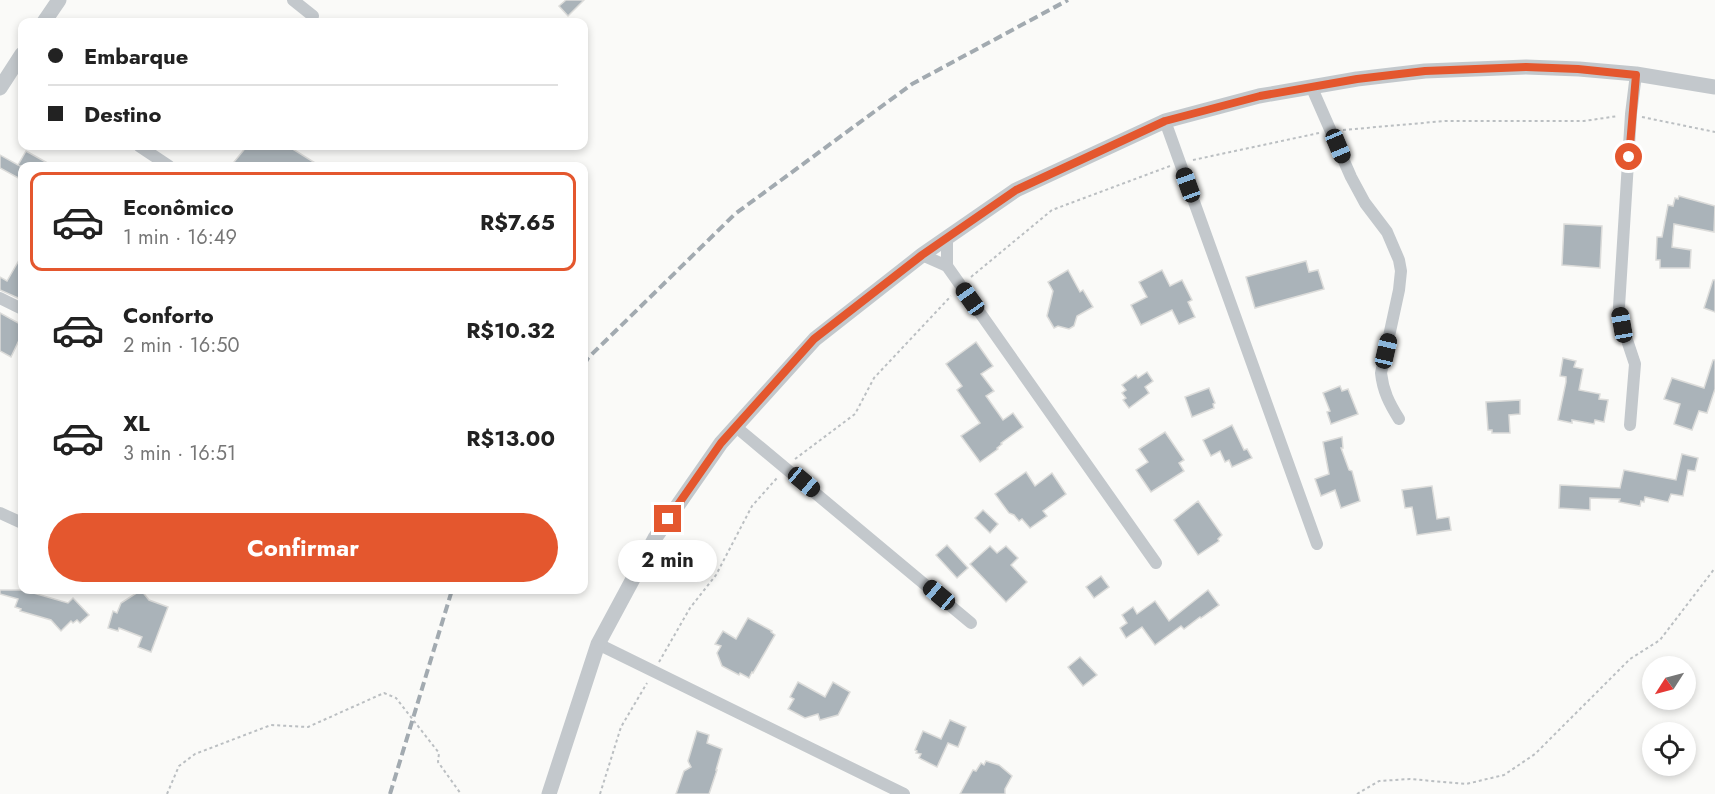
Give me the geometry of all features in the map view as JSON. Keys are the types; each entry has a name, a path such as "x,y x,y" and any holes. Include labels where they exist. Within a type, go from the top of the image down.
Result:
{"street":[{"path":"47,18 59,0"},
{"path":"293,0 313,16"},
{"path":"0,88 18,64"},
{"path":"549,794 598,644 655,538 721,443 814,339 922,255 1016,190 1165,121 1260,96 1311,86 1425,71 1526,67 1636,75 1715,87"},
{"path":"1630,425 1635,364 1622,325 1619,307 1631,114 1636,75"},
{"path":"1311,86 1351,177 1365,203 1387,232 1399,260 1401,271 1399,290 1381,373 1386,398 1399,419"},
{"path":"1165,121 1317,544"},
{"path":"145,150 163,162"},
{"path":"947,237 947,266"},
{"path":"922,255 947,266 1156,562"},
{"path":"0,298 18,307"},
{"path":"736,427 971,623"},
{"path":"0,513 18,521"},
{"path":"598,644 904,794"}],"path":[{"path":"600,794 621,726 690,608 716,575 752,506 786,467 855,414 874,378 961,285 1052,210 1180,163 1331,130 1445,121 1584,121 1631,114 1715,132"},
{"path":"1357,794 1379,781 1410,780 1466,784 1503,775 1535,754 1630,659 1660,640 1715,568"},
{"path":"167,794 178,766 195,754 271,725 308,727 384,693 396,698 439,753 438,762 461,794"}],"building":[{"path":"566,0 584,0 568,16 559,6"},
{"path":"244,150 294,150 314,162 234,162"},
{"path":"26,151 46,162 20,162"},
{"path":"0,155 18,165 18,178 0,168"},
{"path":"1679,196 1715,206 1714,232 1674,224 1672,247 1691,250 1690,268 1660,268 1660,260 1656,260 1657,237 1662,237 1668,205 1673,206 1675,198 1678,199"},
{"path":"1564,224 1602,226 1600,268 1562,265"},
{"path":"1306,261 1309,272 1318,270 1324,289 1255,308 1246,277"},
{"path":"18,262 18,298 0,290 0,277 7,281"},
{"path":"1068,270 1080,292 1083,290 1093,307 1077,316 1074,326 1069,329 1058,326 1054,328 1047,316 1053,291 1048,282"},
{"path":"1162,270 1170,286 1182,280 1192,300 1188,302 1195,317 1179,324 1172,310 1141,325 1131,305 1147,297 1139,282"},
{"path":"1713,280 1715,280 1715,312 1704,308"},
{"path":"0,313 18,323 18,342 11,357 0,351"},
{"path":"976,342 993,366 981,374 994,391 986,396 1003,420 1013,413 1023,427 980,462 961,436 980,423 957,390 962,386 946,364"},
{"path":"1563,358 1576,361 1574,367 1583,369 1579,390 1600,394 1599,399 1608,400 1604,422 1595,420 1594,424 1558,420 1566,382 1566,377 1560,376"},
{"path":"1713,360 1715,360 1715,389 1707,413 1699,411 1692,430 1674,424 1680,404 1664,399 1672,378 1704,388"},
{"path":"1147,372 1153,381 1145,387 1149,393 1129,408 1123,400 1126,398 1122,393 1126,390 1122,385 1136,375 1138,378"},
{"path":"1340,386 1342,391 1348,389 1358,414 1331,424 1327,412 1330,411 1323,393"},
{"path":"1209,388 1215,403 1214,408 1192,417 1185,397"},
{"path":"1520,400 1520,414 1509,415 1510,433 1492,433 1492,430 1488,430 1486,402"},
{"path":"1232,425 1244,450 1247,449 1252,458 1232,467 1229,460 1225,462 1220,451 1211,456 1203,440"},
{"path":"1165,432 1184,460 1179,463 1184,471 1151,492 1136,470 1148,462 1139,449"},
{"path":"1342,437 1343,448 1341,448 1349,470 1352,471 1360,501 1341,508 1335,490 1321,496 1315,479 1329,474 1323,442"},
{"path":"1682,454 1698,458 1695,471 1688,470 1683,496 1671,494 1668,502 1645,497 1640,506 1619,502 1620,499 1590,498 1590,510 1559,508 1560,485 1620,488 1624,470 1676,480"},
{"path":"1026,472 1035,486 1052,473 1066,494 1043,511 1047,516 1030,528 1022,519 1019,521 1009,513 995,494"},
{"path":"1432,486 1437,519 1449,517 1451,530 1417,535 1412,507 1405,508 1402,490"},
{"path":"1198,501 1222,535 1219,541 1198,555 1174,520"},
{"path":"983,510 998,524 990,533 975,518"},
{"path":"947,545 968,568 957,578 936,555"},
{"path":"990,546 997,553 1006,546 1018,558 1011,565 1027,582 1006,602 970,564"},
{"path":"1101,576 1109,587 1094,598 1086,587"},
{"path":"0,590 18,590 18,594 37,594 68,603 73,598 89,615 80,623 77,620 73,623 71,621 61,631 51,620 20,611 21,609 15,607 18,599 0,594"},
{"path":"1208,590 1219,605 1184,629 1181,626 1155,645 1142,627 1126,638 1120,628 1127,623 1122,615 1133,607 1137,614 1155,601 1169,621"},
{"path":"135,594 144,594 149,600 168,607 151,652 138,647 142,637 119,628 118,631 108,628 113,611 117,613 121,603"},
{"path":"748,618 775,635 749,678 722,666 717,653 721,646 715,644 723,631 736,639"},
{"path":"1080,657 1097,675 1083,686 1068,667"},
{"path":"798,682 825,697 833,682 850,692 838,715 820,720 818,714 805,718 788,709 794,699 790,697"},
{"path":"950,720 966,727 958,747 948,743 937,767 919,758 921,754 916,753 915,750 923,731 941,739"},
{"path":"697,731 709,735 707,743 722,749 709,794 676,794 684,771 691,767 688,761"},
{"path":"986,761 999,765 1012,776 1005,789 1005,794 960,794 973,770 976,771 981,763 984,765"}],"railway":[{"path":"588,358 735,214 912,84 1068,0"},
{"path":"390,794 451,594"}],"route":[{"path":"668,519 721,443 814,339 922,255 1016,190 1165,121 1260,96 1357,79 1425,71 1526,67 1578,69 1636,75 1629,157"}]}
